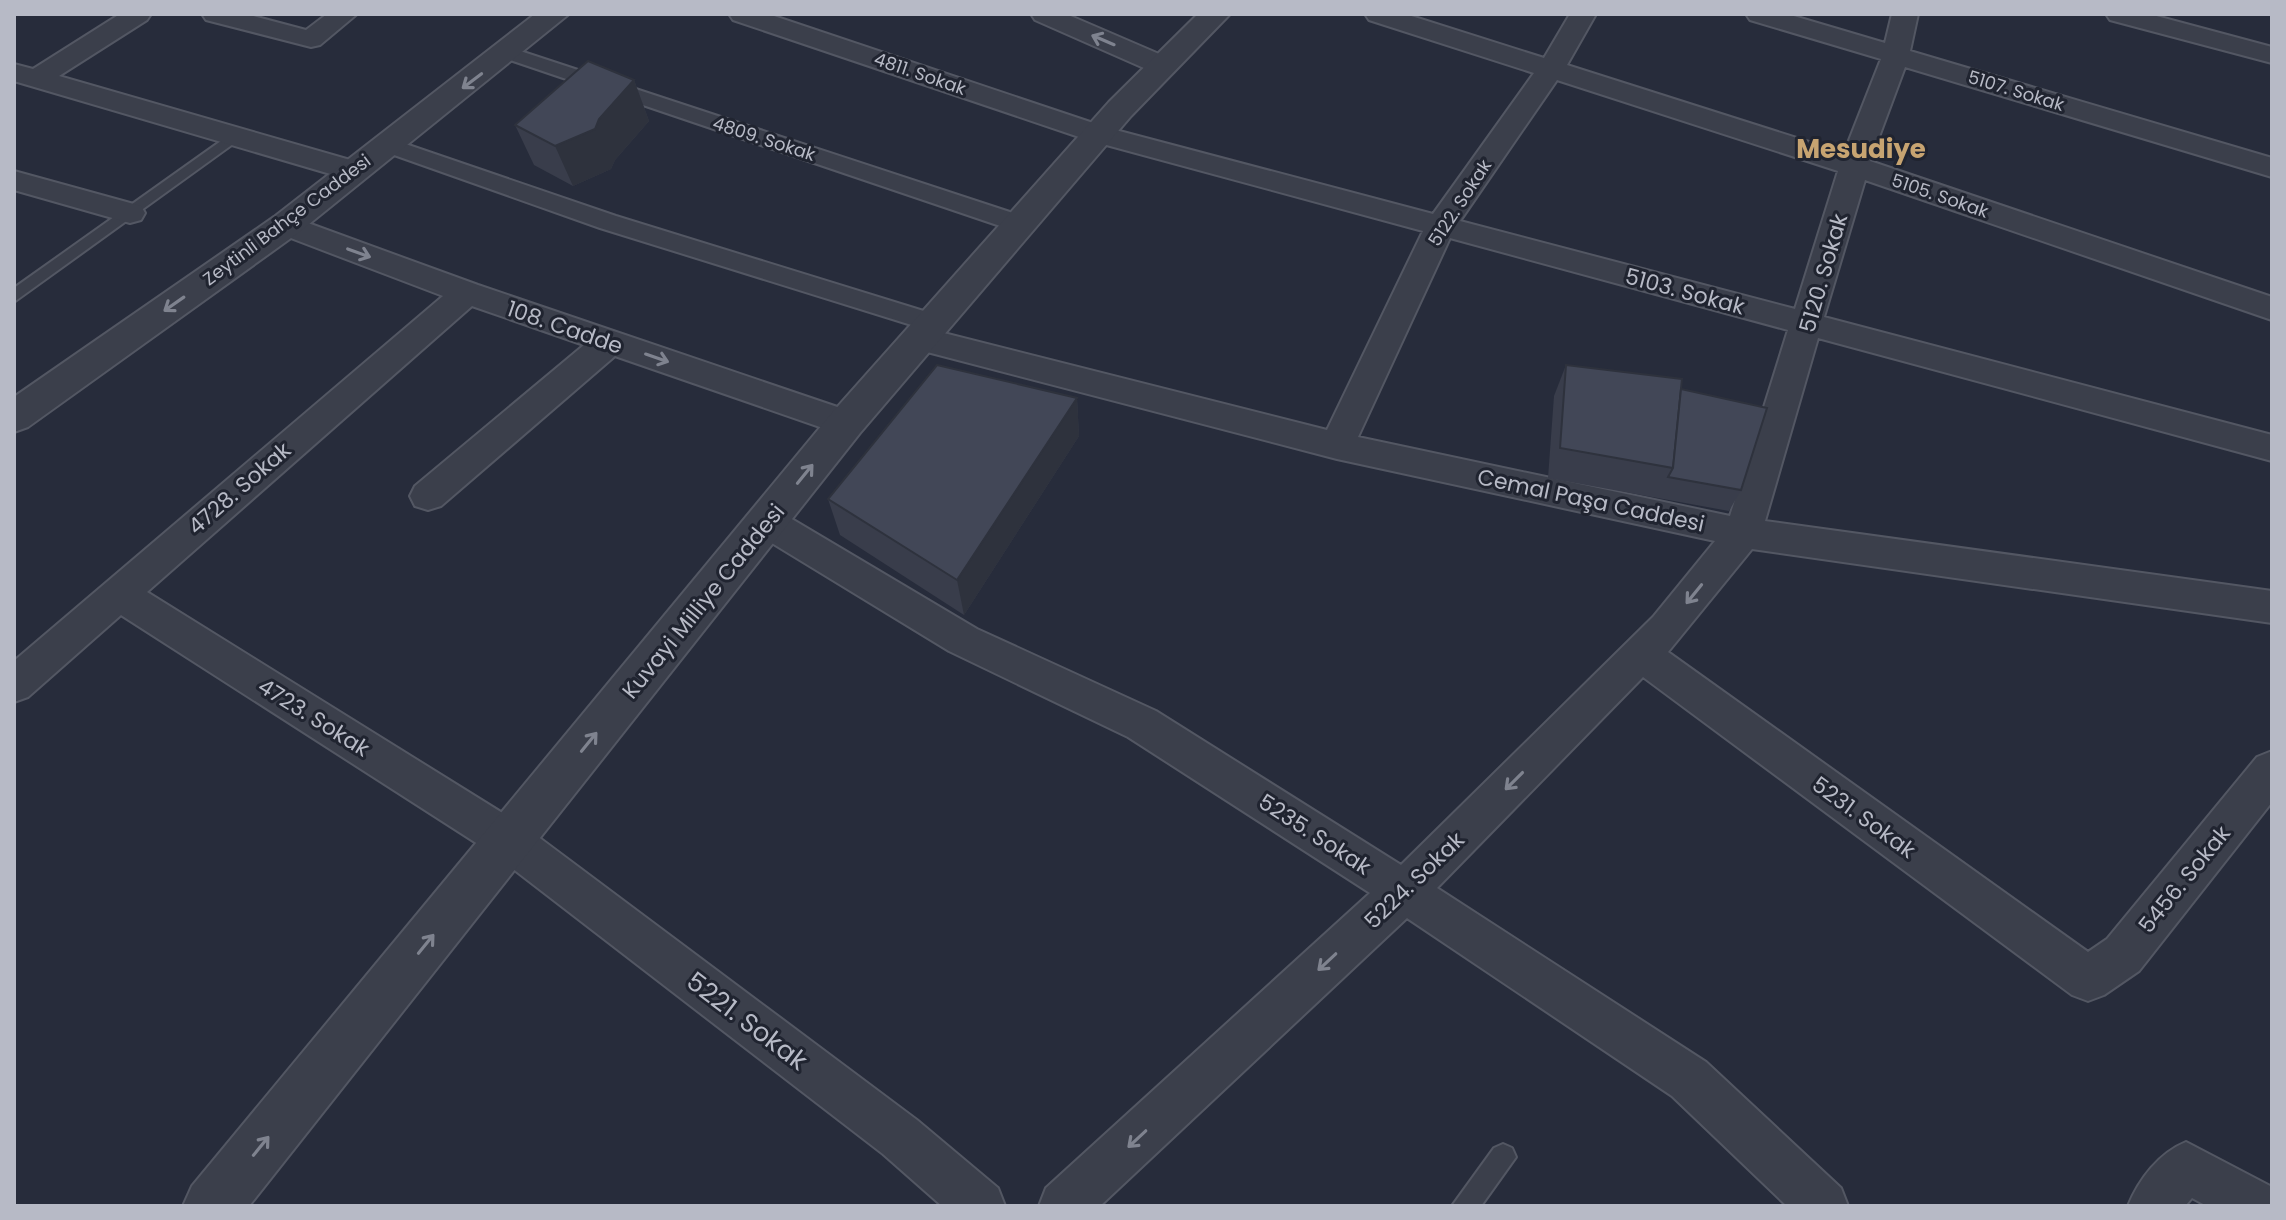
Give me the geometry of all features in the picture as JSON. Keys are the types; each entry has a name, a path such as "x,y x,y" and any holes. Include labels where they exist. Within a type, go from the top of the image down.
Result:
{"street":[{"path":"25,76 138,14"},
{"path":"215,14 311,39 344,14"},
{"name":"Zeytinli Bahçe Caddesi","path":"14,417 286,225 554,14"},
{"name":"4811. Sokak","path":"742,14 1098,134"},
{"path":"1044,14 1163,66"},
{"name":"Kuvayi Milliye Caddesi","path":"212,1206 846,423 1098,134 1215,14"},
{"name":"5105. Sokak","path":"1378,14 1854,166 2272,309"},
{"name":"5122. Sokak","path":"1337,446 1441,225 1551,69 1583,14"},
{"name":"5107. Sokak","path":"1759,14 2272,168"},
{"name":"5120. Sokak","path":"1743,533 1854,166 1896,55 1905,14"},
{"path":"2119,14 2272,55"},
{"name":"4809. Sokak","path":"508,53 1020,224"},
{"path":"25,76 354,171"},
{"name":"5103. Sokak","path":"1098,134 2272,448"},
{"path":"388,145 927,331"},
{"path":"14,180 130,213"},
{"name":"108. Cadde","path":"286,225 467,293 846,423"},
{"name":"4728. Sokak","path":"14,685 467,293"},
{"name":"Cemal Paşa Caddesi","path":"927,331 1337,446 1743,533 2272,607"},
{"path":"428,496 610,342"},
{"name":"5235. Sokak","path":"767,522 963,640 1142,724 1404,891 1689,1079 1823,1206"},
{"name":"5224. Sokak","path":"1064,1206 1404,891 1667,628 1743,533"},
{"name":"4723. Sokak","path":"118,593 510,841"},
{"name":"5231. Sokak","path":"1641,654 2088,979"},
{"name":"5456. Sokak","path":"2088,979 2123,955 2272,770"},
{"name":"5221. Sokak","path":"510,841 900,1137 980,1206"},
{"path":"2153,1206 2186,1167 2256,1206"}],"lane":[{"path":"14,296 235,136"},
{"path":"1465,1206 1503,1157"}],"building":[{"path":"588,61 634,80 599,119 595,129 555,146 515,125"},
{"path":"937,365 1077,398 957,580 828,499"},
{"path":"1566,365 1682,379 1673,468 1560,448"},
{"path":"1681,389 1767,408 1741,490 1668,477 1673,468"}],"district":[{"name":"Mesudiye","path":"1861,149"}]}
